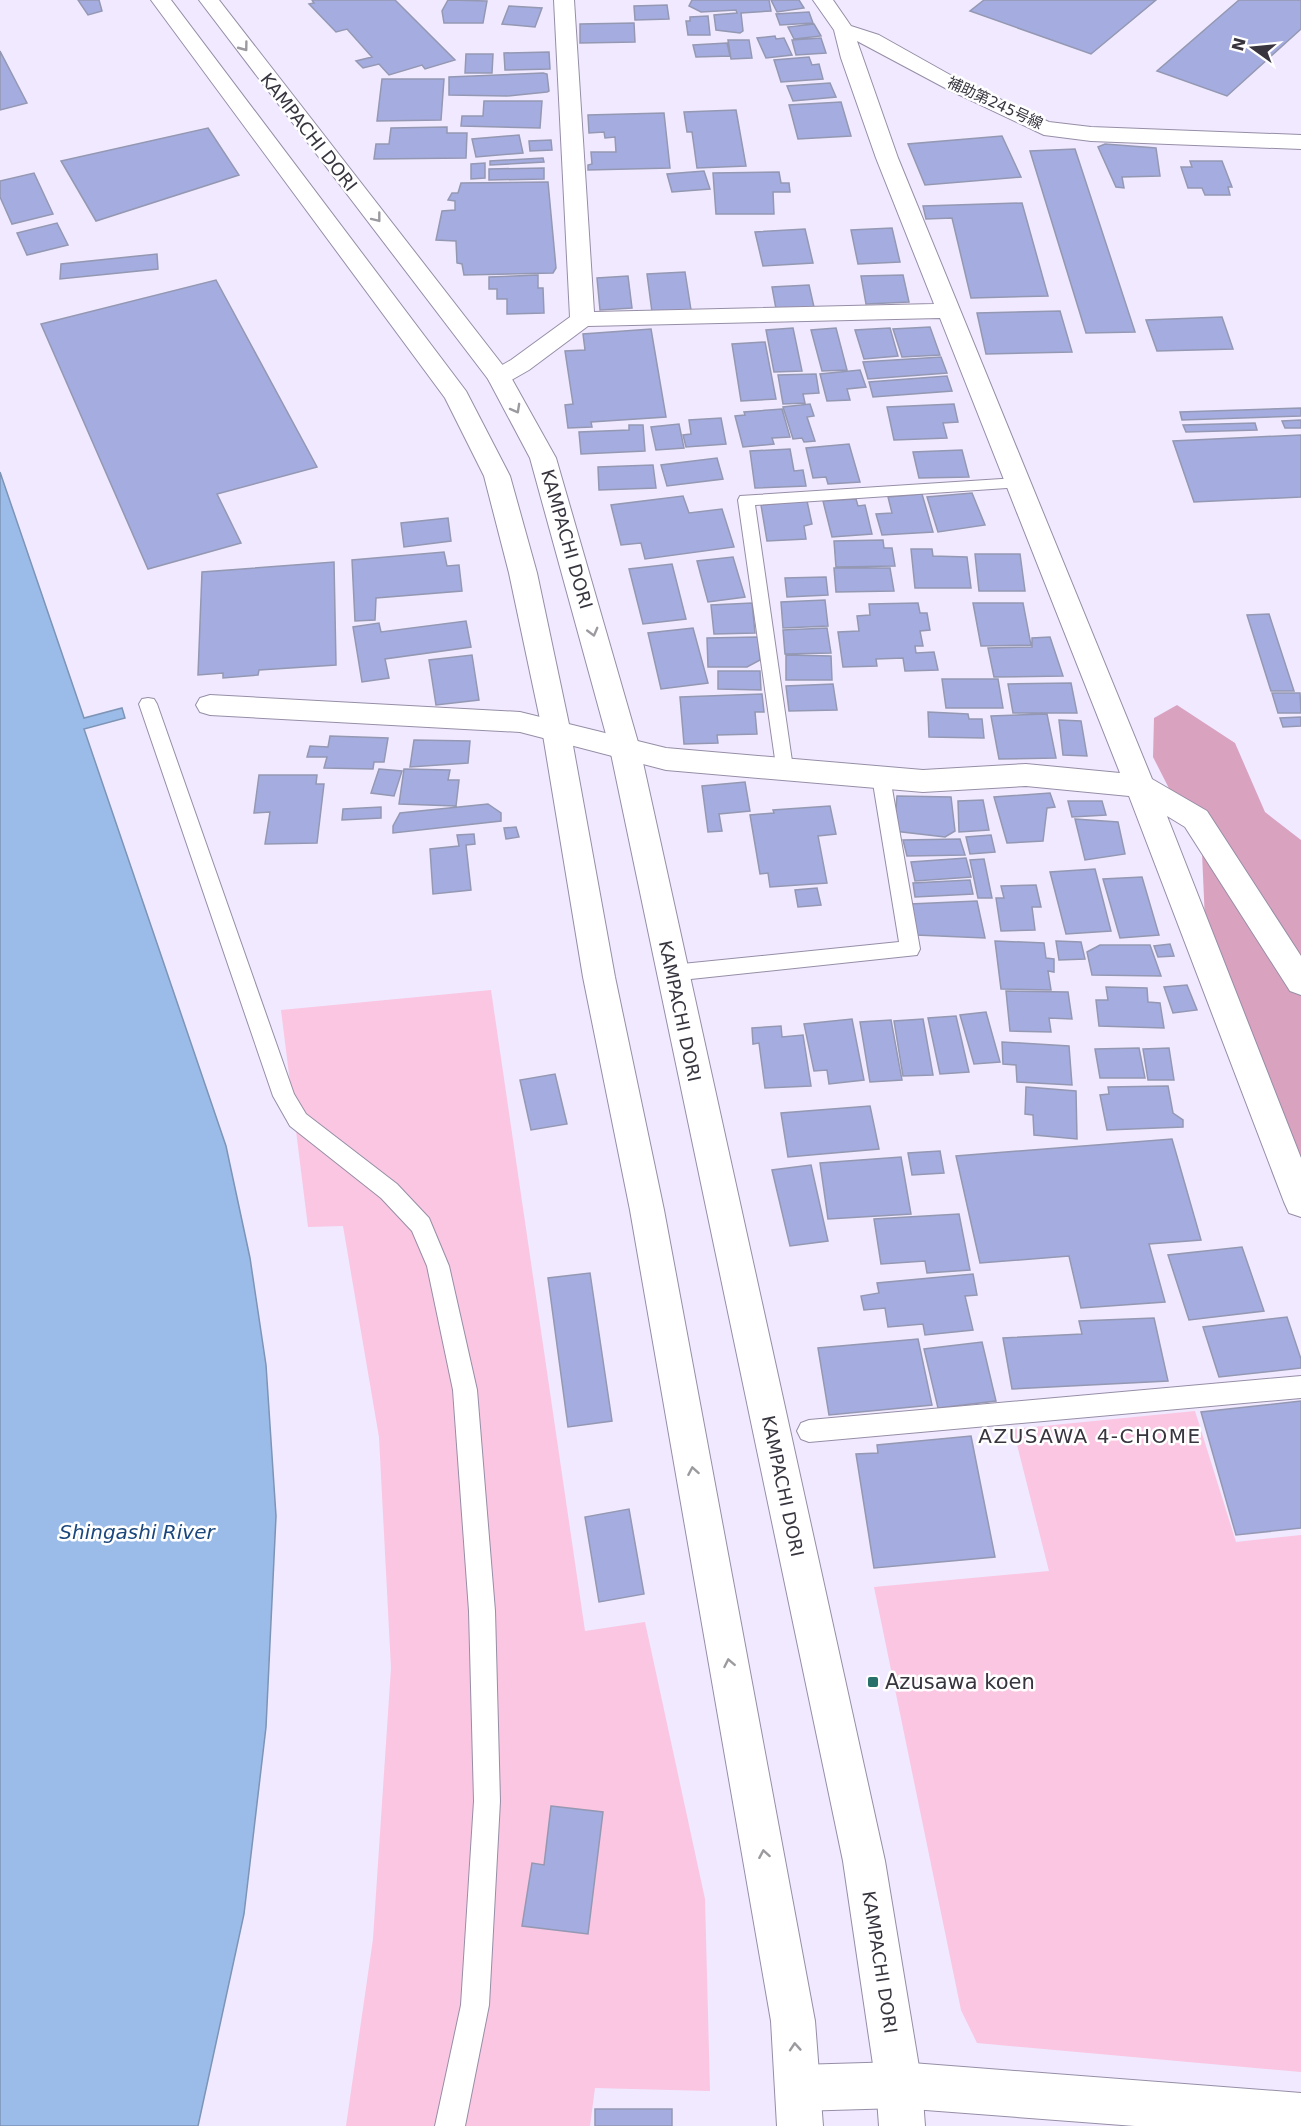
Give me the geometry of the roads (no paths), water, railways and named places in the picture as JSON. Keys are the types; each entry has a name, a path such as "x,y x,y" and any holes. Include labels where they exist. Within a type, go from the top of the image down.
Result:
{"street":[{"name":"KAMPACHI DORI","path":"161,0 457,396 497,476 523,573 556,729 599,977 647,1210 793,2021 799,2107"},
{"name":"KAMPACHI DORI","path":"209,0 498,377 543,458 626,749 864,1861 901,2106"},
{"path":"564,0 582,319"},
{"path":"823,0 844,30 851,58 883,147 1140,786 1301,1202"},
{"name":"補助第245号線","path":"844,30 872,39 954,85 1044,128 1091,134 1301,142"},
{"path":"498,377 520,365 582,319 948,311"},
{"path":"210,705 520,722 556,729 666,759 923,781 1026,775 1140,786 1196,819 1301,982"},
{"path":"799,2107 901,2106 1301,2116"}],"lane":[{"path":"784,768 776,694 746,500 1017,483"},
{"path":"148,704 284,1096 298,1120 389,1191 421,1225 438,1266 465,1390 482,1611 488,1801 475,2005 450,2126"},
{"path":"672,972 910,949 881,777"},
{"path":"809,1431 1301,1387"}],"water":[{"name":"Shingashi River","path":"0,472 84,718 122,708 125,718 84,729 226,1146 250,1258 266,1365 276,1516 266,1727 244,1914 198,2126 0,2126"}],"place":[{"name":"Azusawa koen","path":"873,1682"}],"district":[{"name":"AZUSAWA 4-CHOME","path":"1090,1436"}]}
